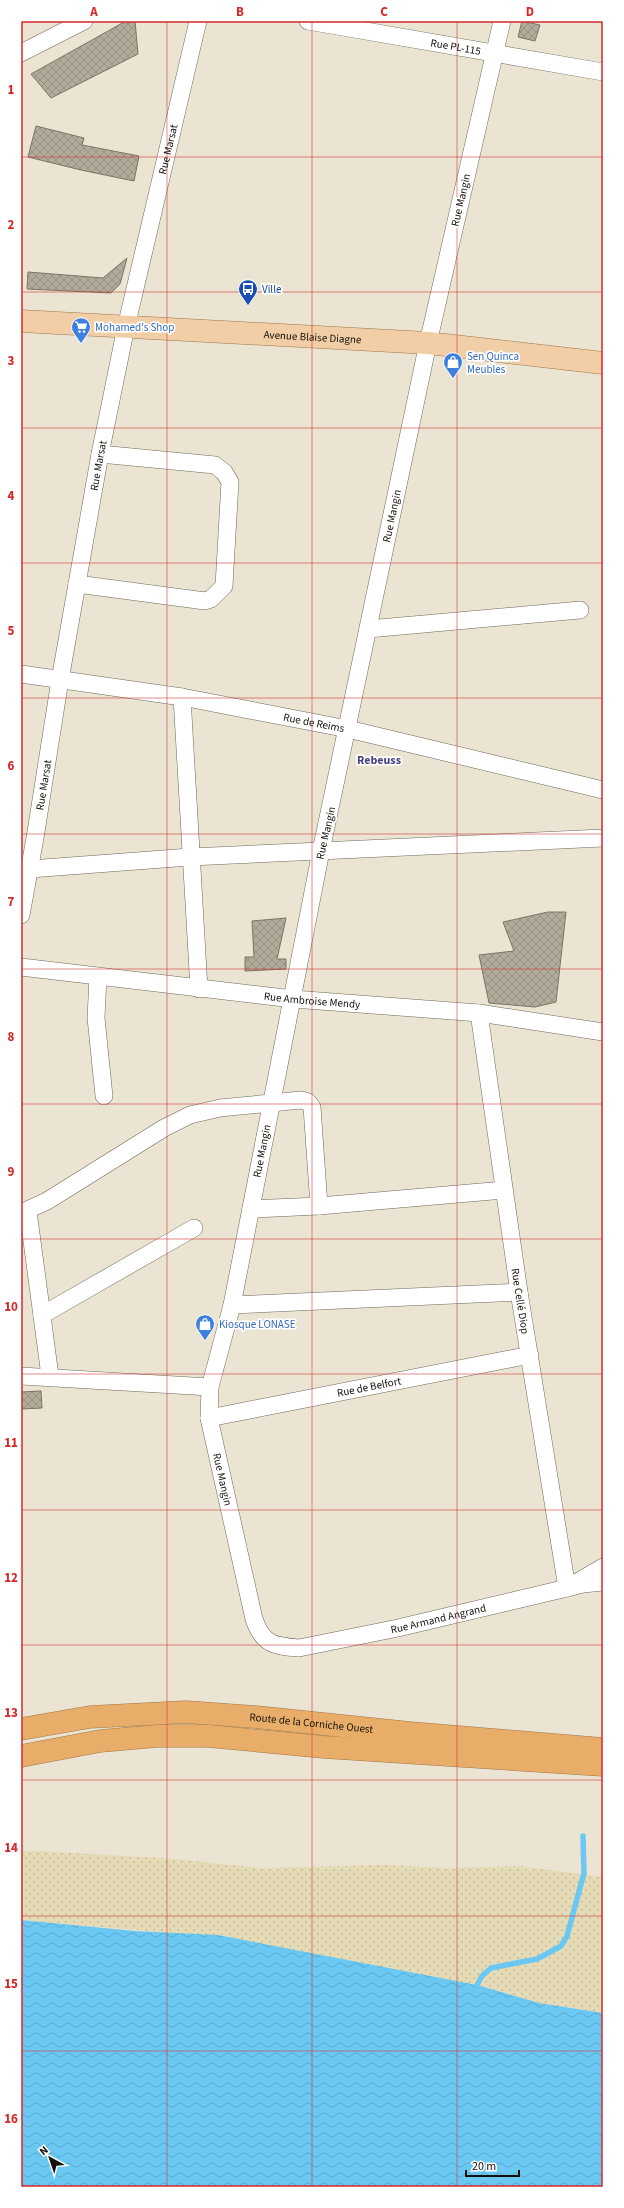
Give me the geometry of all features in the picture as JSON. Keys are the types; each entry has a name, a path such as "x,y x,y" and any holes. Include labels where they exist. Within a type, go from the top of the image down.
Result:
{"highway":[{"name":"Route de la Corniche Ouest","path":"21,1730 90,1717 186,1712 256,1717 410,1734 603,1749"},
{"name":"Route de la Corniche Ouest","path":"21,1756 100,1741 157,1736 208,1736 324,1747 603,1765"}],"main road":[{"name":"Avenue Blaise Diagne","path":"21,320 428,343 603,363"}],"street":[{"path":"21,53 84,21"},
{"name":"Rue Marsat","path":"21,915 30,869 28,837 60,680 100,454 126,327 198,21"},
{"name":"Rue PL-115","path":"308,21 495,52 603,72"},
{"name":"Rue Mangin","path":"268,1643 259,1634 254,1619 209,1418 210,1387 232,1305 321,851 348,729 428,343 502,21"},
{"path":"77,584 205,601 212,599 224,586 230,482 224,472 215,465 100,454"},
{"path":"368,629 580,610"},
{"name":"Rue de Reims","path":"21,674 182,696 348,729 603,790"},
{"path":"182,696 190,857 199,989"},
{"path":"30,869 190,857 603,838"},
{"name":"Rue Ambroise Mendy","path":"21,967 293,999 479,1013 603,1032"},
{"path":"98,977 96,1018 104,1096"},
{"name":"Rue Cellé Diop","path":"479,1013 519,1292 567,1588"},
{"path":"50,1376 42,1316 24,1212 190,1115 220,1108 301,1100 308,1102 312,1107 319,1206"},
{"path":"251,1208 319,1206 504,1190"},
{"path":"42,1316 194,1228"},
{"path":"232,1305 519,1292"},
{"name":"Rue de Belfort","path":"209,1418 530,1355"},
{"path":"21,1376 50,1376 210,1387"},
{"name":"Rue Armand Angrand","path":"268,1643 285,1647 299,1648 398,1628 567,1588 603,1567"},
{"path":"567,1588 583,1584 603,1582"}],"sand":[{"path":"21,1851 175,1859 261,1868 385,1865 449,1868 519,1866 603,1877 603,2013 539,2003 477,1985 170,1933 21,1920"}],"water":[{"path":"21,1920 135,1931 218,1935 477,1985 539,2003 603,2013 603,2187 21,2187"}],"building":[{"path":"126,21 135,21 138,54 51,98 31,74"},
{"path":"522,21 540,25 535,41 518,37"},
{"path":"36,126 84,138 82,145 139,156 134,181 28,157"},
{"path":"127,258 120,284 111,293 27,289 28,272 103,278"},
{"path":"548,912 566,912 556,1002 535,1007 489,1003 479,955 514,951 503,922"},
{"path":"286,918 277,959 286,959 286,969 245,971 245,957 254,957 252,921"},
{"path":"41,1391 42,1408 21,1409 21,1392"}],"waterway":[{"path":"477,1985 482,1976 491,1968 537,1959 561,1946 567,1936 584,1873 583,1836"}],"place":[{"name":"Ville","path":"248,306"},
{"name":"Mohamed's Shop","path":"81,344"},
{"name":"Sen Quinca Meubles","path":"453,379"},
{"name":"Kiosque LONASE","path":"205,1341"}],"district":[{"name":"Rebeuss","path":"379,760"}]}
